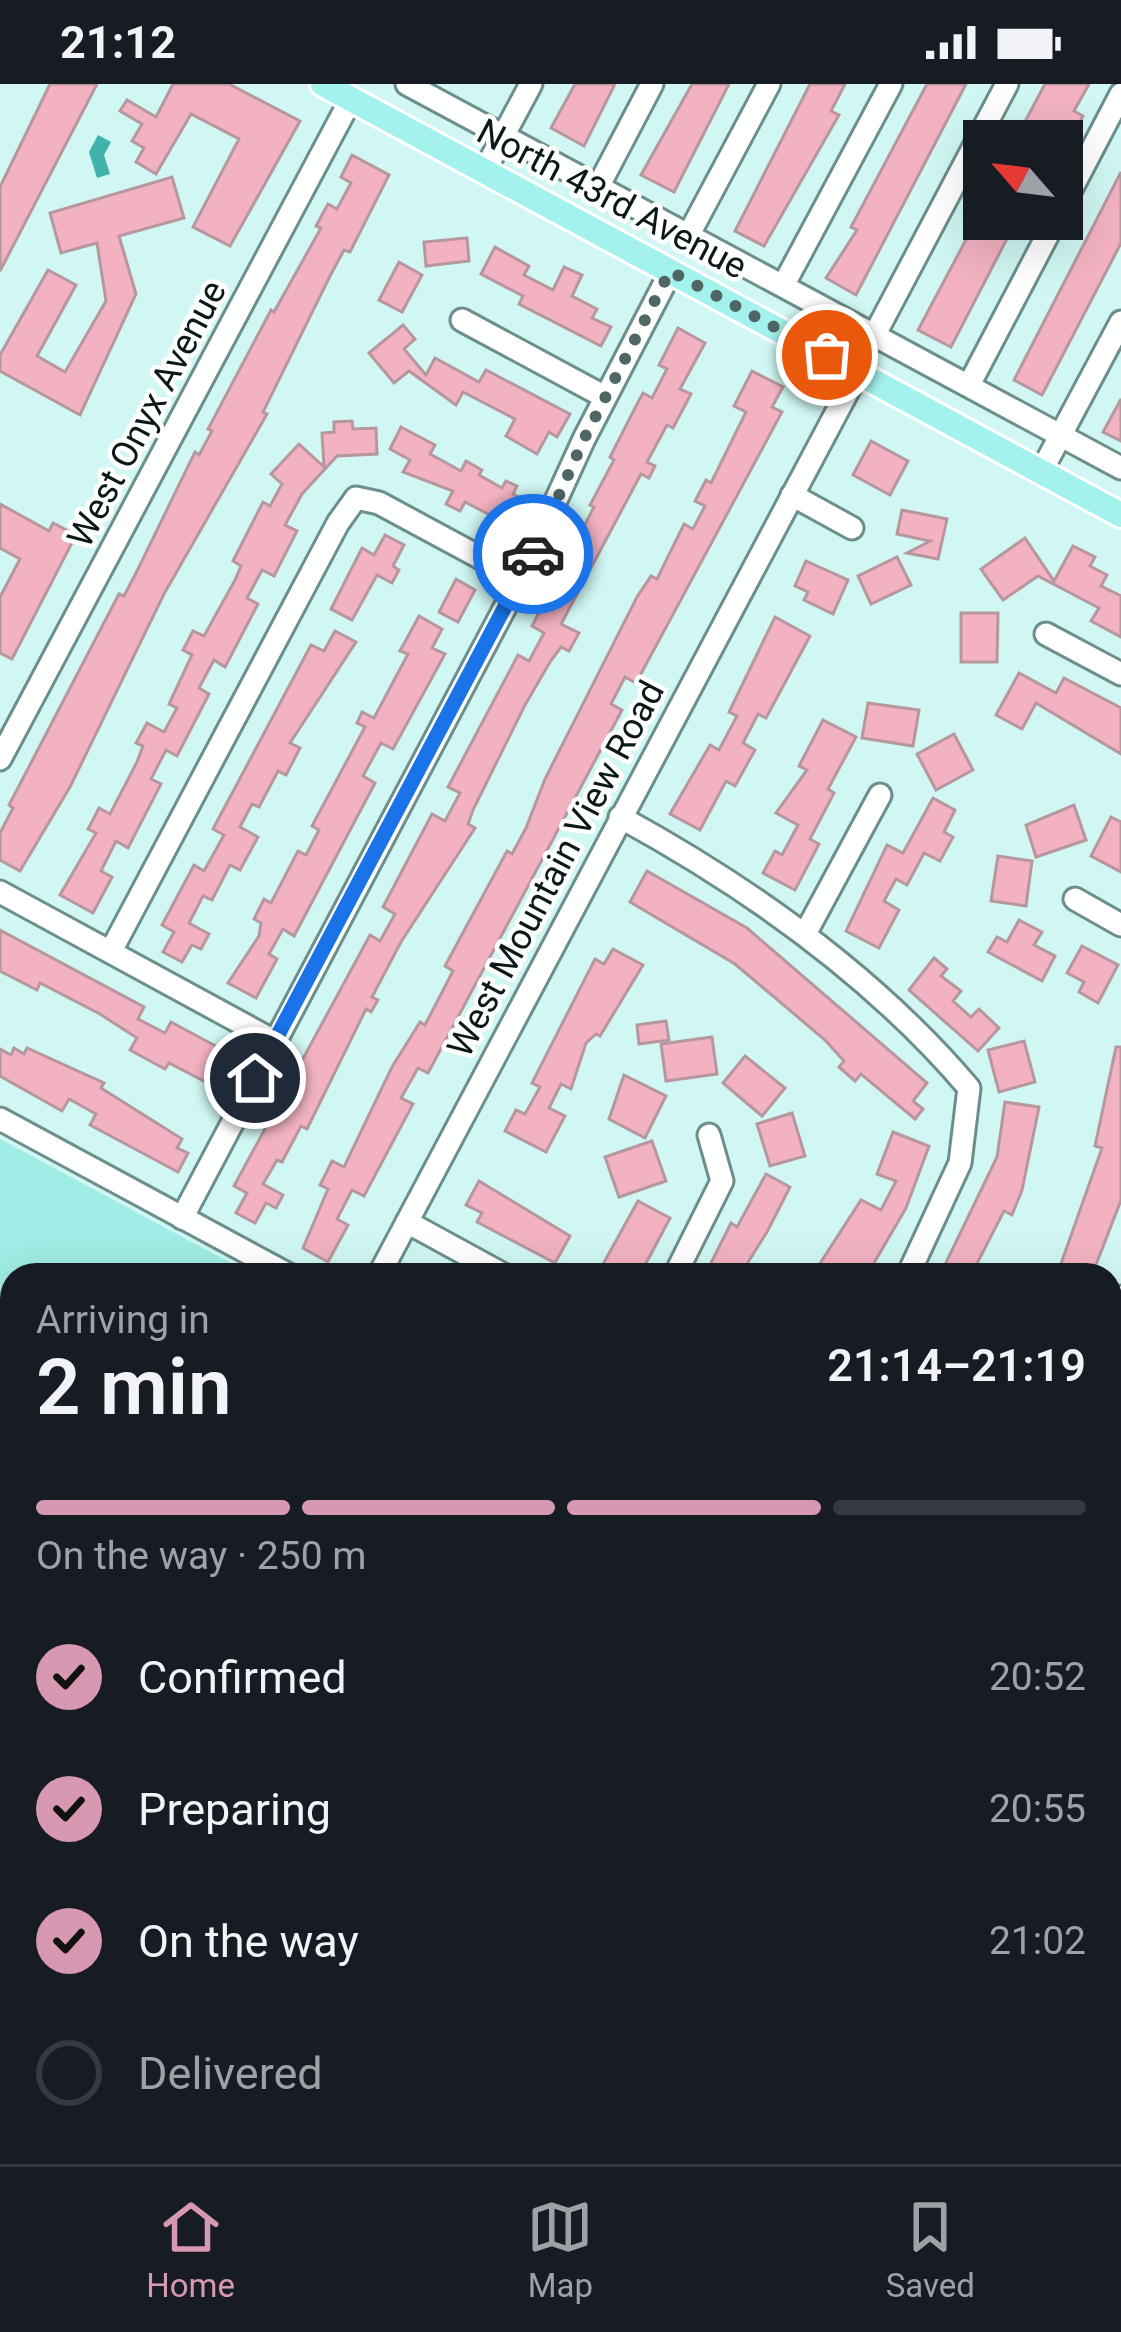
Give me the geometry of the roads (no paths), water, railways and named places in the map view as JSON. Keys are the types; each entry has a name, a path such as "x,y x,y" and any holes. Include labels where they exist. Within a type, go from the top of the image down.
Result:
{"main road":[{"name":"North 43rd Avenue","path":"323,84 1121,515"}],"street":[{"path":"484,172 531,84"},
{"path":"598,187 652,84"},
{"path":"688,236 769,84"},
{"path":"784,284 891,84"},
{"path":"875,334 1007,84"},
{"name":"North 43rd Avenue","path":"412,85 1121,467"},
{"path":"1083,167 1121,94"},
{"name":"West Onyx Avenue","path":"0,759 351,99"},
{"path":"969,385 1045,240"},
{"path":"182,1218 520,579 670,271"},
{"path":"462,320 605,397"},
{"path":"1041,472 1121,322"},
{"name":"West Mountain View Road","path":"385,1263 858,372"},
{"path":"792,495 852,528"},
{"path":"111,951 338,523 356,498 379,503 520,579"},
{"path":"1046,634 1121,674"},
{"path":"806,934 880,795"},
{"path":"620,818 723,875 806,934 969,1088 960,1163 914,1263"},
{"path":"0,892 274,1041"},
{"path":"1075,899 1121,925"},
{"path":"0,1119 266,1263"},
{"path":"682,1263 722,1181 709,1135"},
{"path":"406,1222 482,1263"}]}
